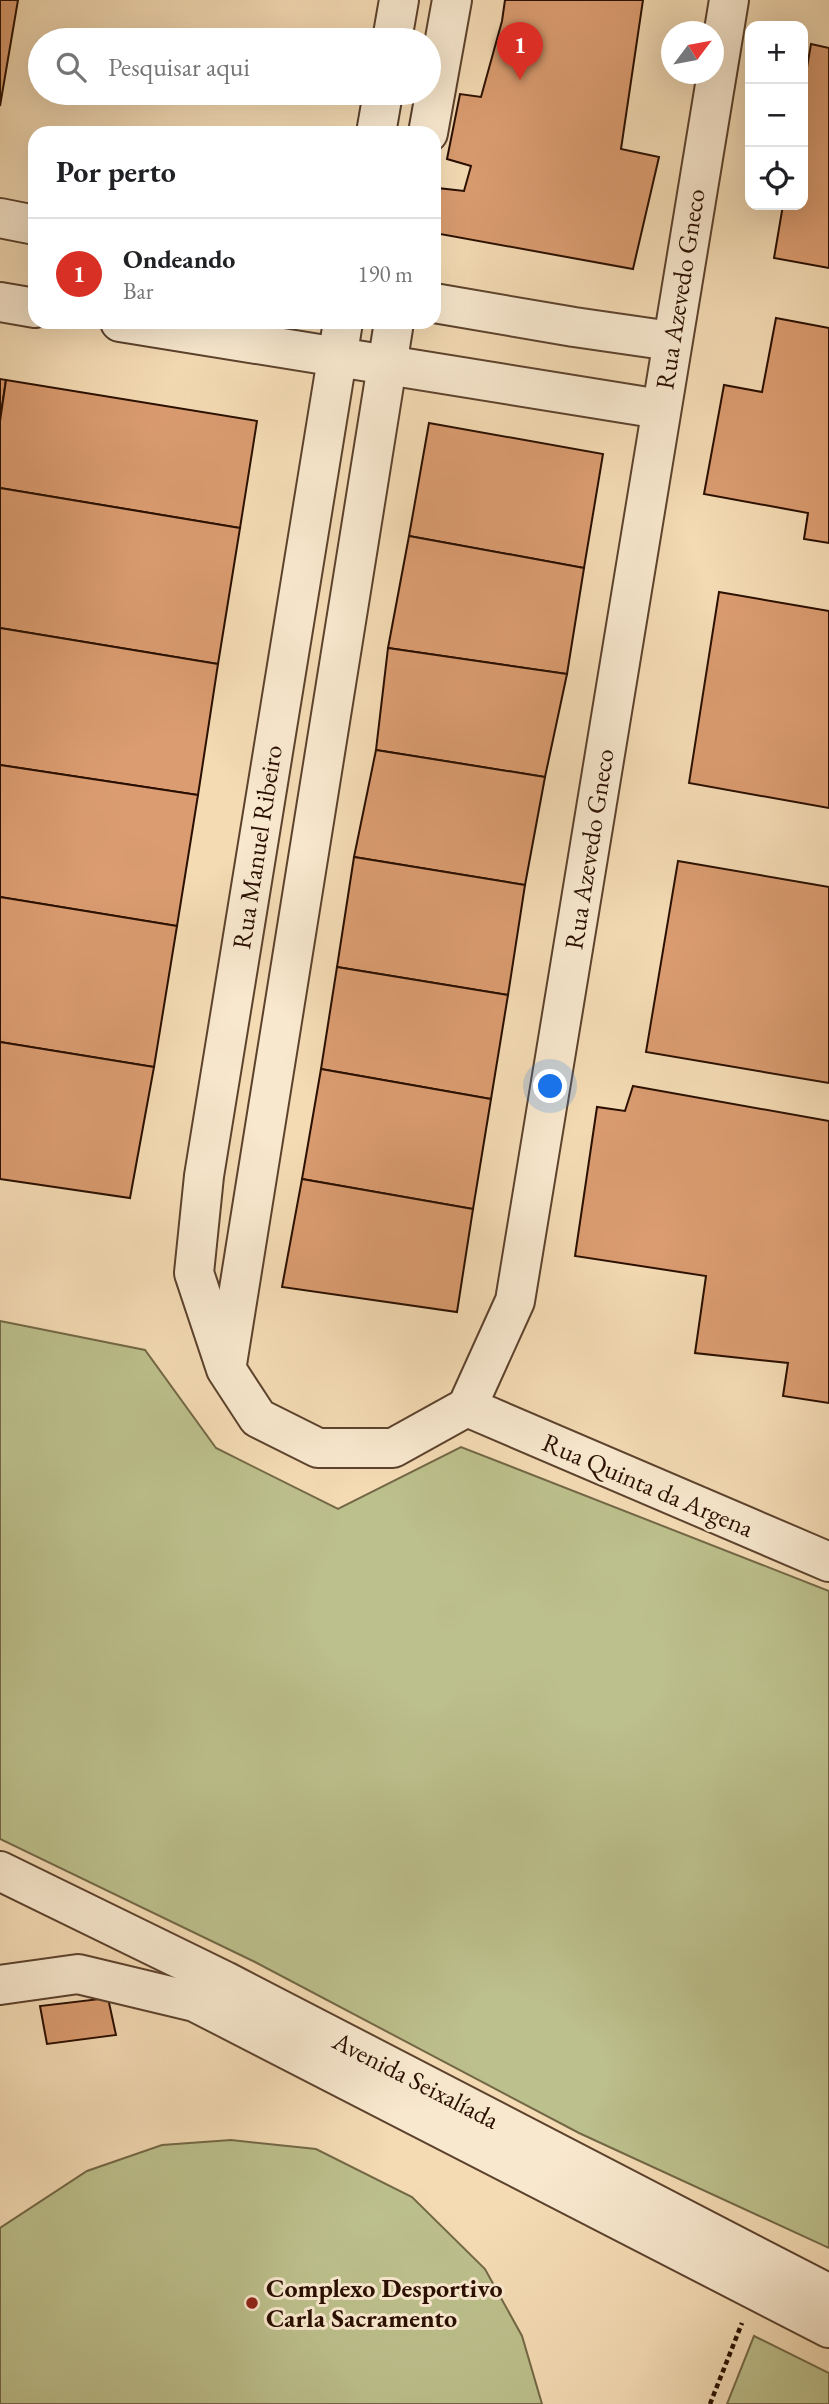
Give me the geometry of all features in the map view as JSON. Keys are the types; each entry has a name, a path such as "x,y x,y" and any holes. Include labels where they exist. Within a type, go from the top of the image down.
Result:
{"street":[{"path":"394,28 399,0"},
{"path":"441,61 452,0"},
{"name":"Rua Azevedo Gneco","path":"467,1407 515,1301 729,0"},
{"path":"377,126 381,105"},
{"path":"429,126 433,105"},
{"path":"0,218 28,224"},
{"path":"0,302 28,307"},
{"path":"441,304 671,341"},
{"path":"205,329 339,340 387,366 660,410"},
{"path":"393,329 226,1369 258,1418 318,1448 393,1448 467,1407"},
{"name":"Rua Manuel Ribeiro","path":"226,1369 194,1273 204,1176 339,340"},
{"name":"Rua Quinta da Argena","path":"467,1407 829,1562"},
{"name":"Avenida Seixalíada","path":"0,1871 225,1981 829,2294"},
{"name":"Avenida Seixalíada","path":"0,1985 78,1974 195,2002 829,2328"}],"path":[{"path":"710,2404 743,2322"}],"green space":[{"path":"0,1321 145,1350 216,1448 338,1509 461,1447 829,1591 829,2248 579,2133 255,1962 0,1839"},
{"name":"Complexo Desportivo Carla Sacramento","path":"231,2140 316,2149 412,2197 485,2269 522,2336 542,2404 0,2404 0,2228 87,2171 162,2145"},
{"path":"754,2336 829,2373 829,2404 727,2404"}],"building":[{"path":"0,0 18,0 0,106"},
{"path":"505,0 643,0 621,149 659,157 633,269 441,234 441,188 464,191 471,166 447,159 460,94 481,97 502,21"},
{"path":"811,44 829,48 829,268 774,258 782,210 808,210 808,62"},
{"path":"776,318 829,328 829,543 804,539 808,513 704,494 724,385 762,392"},
{"path":"0,379 6,380 0,421"},
{"path":"6,380 257,421 240,528 0,488 0,421"},
{"path":"429,423 603,454 584,568 409,536"},
{"path":"0,488 240,528 218,664 0,628"},
{"path":"409,536 584,568 567,674 388,648"},
{"path":"719,592 829,611 829,808 689,783"},
{"path":"0,628 218,664 198,795 0,765"},
{"path":"388,648 567,674 545,777 376,750"},
{"path":"376,750 545,777 525,885 354,857"},
{"path":"0,765 198,795 177,926 0,897"},
{"path":"354,857 525,885 508,995 337,967"},
{"path":"678,861 829,887 829,1083 646,1052"},
{"path":"0,897 177,926 154,1067 0,1042"},
{"path":"337,967 508,995 491,1099 321,1069"},
{"path":"0,1042 154,1067 130,1198 0,1179"},
{"path":"321,1069 491,1099 473,1209 302,1179"},
{"path":"633,1086 829,1121 829,1403 783,1396 788,1363 695,1353 706,1276 575,1256 597,1107 625,1111"},
{"path":"302,1179 473,1209 457,1312 282,1287"},
{"path":"108,1998 116,2035 47,2044 40,2006"}],"place":[{"name":"Ondeando","path":"520,80"},
{"name":"Complexo Desportivo Carla Sacramento","path":"252,2303"}]}
